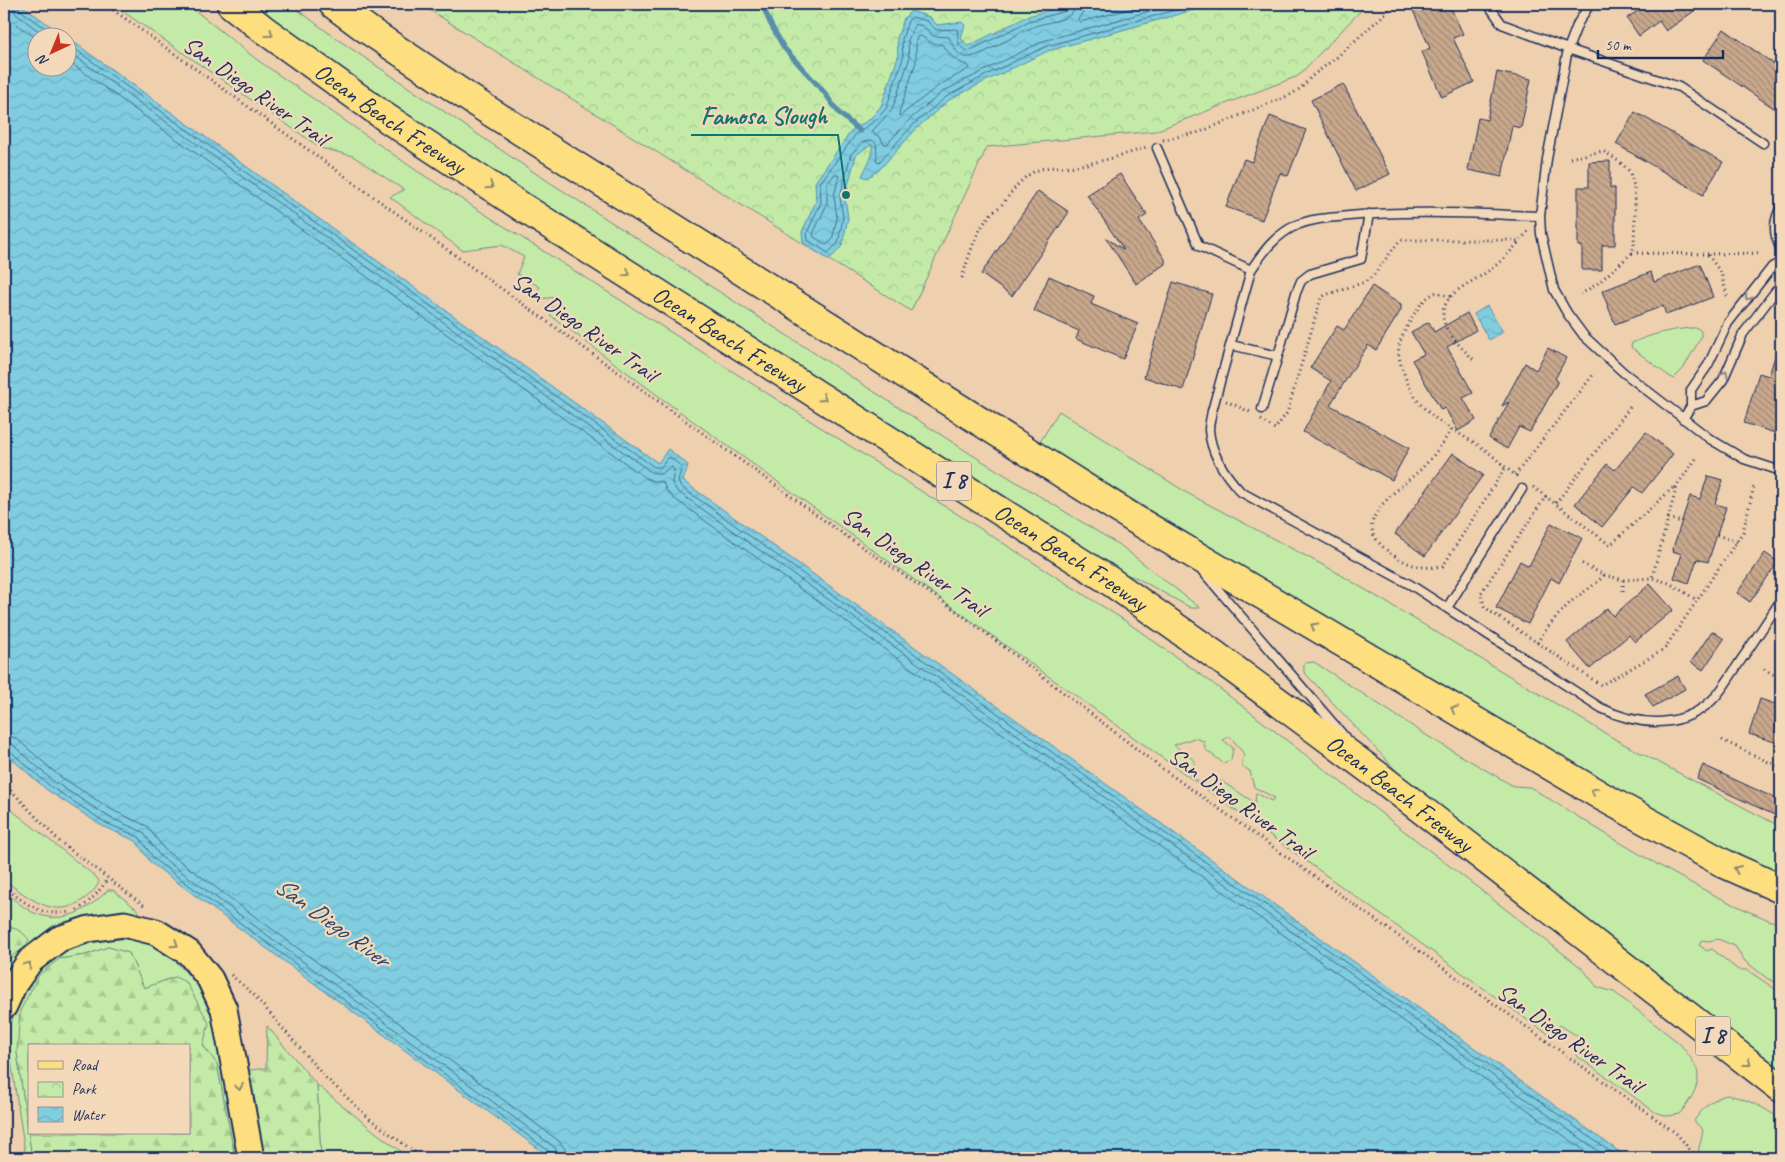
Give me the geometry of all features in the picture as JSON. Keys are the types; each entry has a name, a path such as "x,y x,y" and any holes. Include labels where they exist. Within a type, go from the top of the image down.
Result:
{"highway":[{"name":"Ocean Beach Freeway","path":"231,4 396,125 1107,579 1215,655 1381,778 1781,1088"},
{"path":"333,4 368,30 478,104 1029,454 1184,549 1603,797 1725,864 1781,889"}],"main road":[{"path":"4,1006 14,984 30,961 60,939 89,929 124,924 156,932 189,953 210,980 224,1009 232,1044 251,1158"}],"lane":[{"path":"1488,4 1502,24 1679,87 1762,143"},
{"path":"1590,4 1578,23 1568,49 1547,159 1540,216 1541,234 1554,290 1567,313 1584,336 1617,366 1683,419 1710,439 1744,459 1781,471"},
{"path":"1156,145 1199,246 1251,270"},
{"path":"1781,207 1776,219 1775,228 1776,238 1781,249"},
{"path":"1540,216 1420,213 1369,214 1312,219 1280,234 1264,251 1251,270 1216,398 1209,430 1213,447 1221,466 1241,492 1411,586 1601,708 1620,717 1640,721 1662,722 1681,719 1700,709 1716,695 1781,600"},
{"path":"1262,409 1301,281 1310,274 1361,259 1369,214"},
{"path":"1692,406 1691,390 1708,365 1728,323 1772,267 1781,262"},
{"path":"1683,419 1692,406 1706,401 1723,380 1743,334 1781,284"},
{"path":"1231,345 1278,356"},
{"path":"1447,608 1524,486"},
{"path":"1184,549 1349,741"},
{"path":"1355,748 1381,778"}],"path":[{"name":"San Diego River Trail","path":"105,4 846,536 955,610 1160,767 1676,1134 1697,1158"},
{"path":"962,278 971,248 981,228 990,215 1002,205 1027,176 1041,169 1074,167 1200,132 1292,94 1337,57 1388,11 1393,4"},
{"path":"1570,158 1603,151 1621,162 1630,172 1634,189 1634,245 1632,252 1597,284 1581,294"},
{"path":"1473,359 1444,324 1442,313 1444,306 1450,297 1459,290 1491,270 1519,242 1540,216"},
{"path":"1216,398 1247,410 1275,429 1287,413 1320,298 1365,282 1373,276 1400,240 1513,240 1519,242"},
{"path":"1632,252 1760,253"},
{"path":"1708,254 1720,273 1727,296"},
{"path":"1450,297 1437,292 1428,296 1418,306 1402,336 1399,343 1398,356 1407,383 1418,402 1431,416 1497,458 1505,468 1521,479"},
{"path":"1515,475 1593,375"},
{"path":"1556,503 1631,406"},
{"path":"1451,430 1425,465 1390,497 1373,519 1374,535 1388,551 1416,566 1429,569 1444,566 1505,468"},
{"path":"1652,578 1675,488 1698,456"},
{"path":"1524,486 1546,496 1610,545 1675,488"},
{"path":"1546,496 1481,594 1484,606 1601,685 1665,648 1743,532 1754,486"},
{"path":"1668,518 1681,522"},
{"path":"1717,535 1737,542"},
{"path":"1581,564 1604,575 1623,580 1652,578 1669,583 1697,600"},
{"path":"1537,642 1562,610 1575,598 1596,584 1604,575"},
{"path":"1623,580 1623,592"},
{"path":"1764,669 1781,680"},
{"path":"1722,740 1781,768"},
{"path":"4,887 31,907 58,914 73,912 83,906 95,896 108,879"}],"green space":[{"path":"112,4 187,4 256,59 417,171 1124,620 1211,682 1583,969 1597,987 1614,992 1679,1043 1693,1062 1698,1074 1697,1085 1686,1106 1679,1114 1668,1116 1655,1112 1577,1056 1575,1050 1582,1039 1560,1025 1550,1034 1536,1026 672,406 550,315 551,308 560,304 558,297 537,299 534,296 540,287 517,274 524,257 502,245 462,250 390,197 404,190 353,156 321,148","holes":["1230,736 1244,754 1242,766 1250,771 1254,787 1275,798 1271,801 1256,793 1255,803 1221,781 1206,787 1190,775 1195,761 1174,745 1194,738 1204,741 1205,749 1223,763 1231,760 1233,748 1223,740"]},
{"path":"252,4 290,4 334,37 529,169 969,453 1121,546 1200,608 1191,608 1137,578 1116,571 662,283 337,70"},
{"path":"420,4 1367,4 1298,76 1155,131 987,147 911,311"},
{"path":"1697,328 1701,331 1701,337 1683,369 1673,379 1631,347 1632,343 1654,335"},
{"path":"1059,411 1187,493 1334,571 1618,741 1781,827 1781,876 1734,854 1596,779 1451,689 1324,616 1040,442"},
{"path":"1314,662 1429,737 1513,786 1530,787 1652,862 1716,896 1781,925 1781,984 1768,979 1745,961 1735,946 1718,939 1702,940 1699,945 1707,951 1712,949 1738,970 1747,970 1781,993 1781,1073 1407,782 1304,672 1304,663"},
{"path":"4,804 96,877 99,881 93,891 73,905 62,908 52,907 32,899 4,880"},
{"path":"108,890 113,890 139,911 138,922 108,921 4,989 4,961 11,958 12,927 4,927 4,892 32,912 43,916 64,917 83,910"},
{"path":"4,927 18,930 29,940 25,948 4,961"},
{"path":"107,939 139,939 170,955 198,986 212,1016 239,1158 235,1158 217,1064 203,1045 175,977 144,988 129,953 108,947 86,955 59,959 17,1052 32,1158 26,1158 9,1048 10,1024 32,976 50,957 79,943"},
{"path":"108,947 129,953 144,988 175,977 186,982 209,1023 203,1045 217,1064 235,1158 32,1158 29,1134 190,1134 190,1044 28,1044 28,1130 17,1052 20,1011 39,975 59,959 86,955"},
{"path":"267,1026 317,1085 321,1158 261,1158 245,1071 266,1068"},
{"path":"317,1085 375,1132 410,1158 321,1158"},
{"path":"1727,1095 1756,1104 1781,1120 1781,1158 1705,1158 1698,1153 1703,1130 1694,1121 1708,1105 1716,1099"}],"water":[{"name":"San Diego River","path":"4,4 20,4 53,28 28,28 28,78 78,78 78,45 658,463 668,449 688,465 683,481 1628,1158 551,1158 151,863 136,841 104,827 47,790 4,752"},
{"path":"1073,4 1215,4 1048,51 949,100 918,127 879,170 867,178 862,176 872,155 872,145 856,155 845,197 848,218 842,246 829,260 803,243 802,232 816,201 815,182 852,130 870,119 881,106 898,57 897,38 904,18 911,11 930,17 937,25 962,22 965,25 961,38 968,46 1028,16"},
{"path":"1487,306 1503,332 1489,340 1474,314"}],"building":[{"path":"1410,4 1449,4 1463,34 1453,38 1474,82 1442,97 1422,52 1430,48"},
{"path":"1648,4 1704,4 1666,31 1659,21 1639,36 1627,18"},
{"path":"1724,29 1781,69 1781,113 1703,60"},
{"path":"1497,72 1531,79 1521,128 1512,126 1502,177 1468,170 1478,118 1487,120"},
{"path":"1343,84 1390,174 1356,191 1311,100"},
{"path":"1635,112 1723,162 1703,195 1616,144"},
{"path":"1270,116 1306,130 1288,176 1280,173 1262,220 1226,207 1244,159 1252,162"},
{"path":"1610,161 1610,188 1615,188 1615,245 1602,245 1602,270 1582,270 1582,246 1578,246 1578,187 1589,187 1589,162"},
{"path":"1120,174 1147,215 1139,220 1165,259 1165,264 1136,284 1106,238 1124,250 1087,195"},
{"path":"1038,191 1069,212 1012,296 981,274"},
{"path":"1700,264 1713,297 1666,315 1663,306 1615,324 1602,291 1651,272 1654,282"},
{"path":"1049,276 1094,296 1091,304 1138,324 1123,359 1076,339 1079,331 1034,311"},
{"path":"1173,282 1212,294 1183,390 1144,377"},
{"path":"1372,286 1401,305 1401,310 1376,350 1368,345 1330,405 1409,448 1392,480 1303,432 1331,381 1310,368 1337,326 1344,330"},
{"path":"1467,313 1476,330 1447,347 1473,393 1463,398 1476,420 1458,431 1445,408 1441,410 1412,360 1424,354 1411,332 1429,322 1434,332"},
{"path":"1778,346 1781,347 1781,423 1778,434 1744,423 1759,373 1769,376"},
{"path":"1548,348 1566,358 1555,379 1558,381 1530,432 1519,427 1507,449 1489,438 1509,402 1502,406 1525,363 1536,370"},
{"path":"1646,432 1673,454 1642,493 1634,487 1602,527 1575,504 1607,464 1615,470"},
{"path":"1453,453 1483,475 1425,556 1395,534"},
{"path":"1708,476 1723,480 1715,504 1726,507 1708,562 1697,559 1689,583 1674,578 1682,554 1672,551 1690,496 1700,499"},
{"path":"1551,523 1582,538 1559,583 1551,578 1528,624 1496,608 1520,561 1529,566"},
{"path":"1765,553 1778,562 1750,602 1737,593"},
{"path":"1650,584 1673,610 1635,642 1629,635 1590,669 1567,642 1607,608 1613,616"},
{"path":"1712,631 1724,639 1703,670 1691,662"},
{"path":"1678,676 1685,689 1653,707 1645,694"},
{"path":"1760,699 1781,706 1781,744 1749,734"},
{"path":"1703,765 1781,801 1781,818 1697,779"}],"waterway":[{"path":"762,4 784,48 824,92 839,113 860,131"}],"place":[{"name":"Famosa Slough","path":"846,195"}]}
